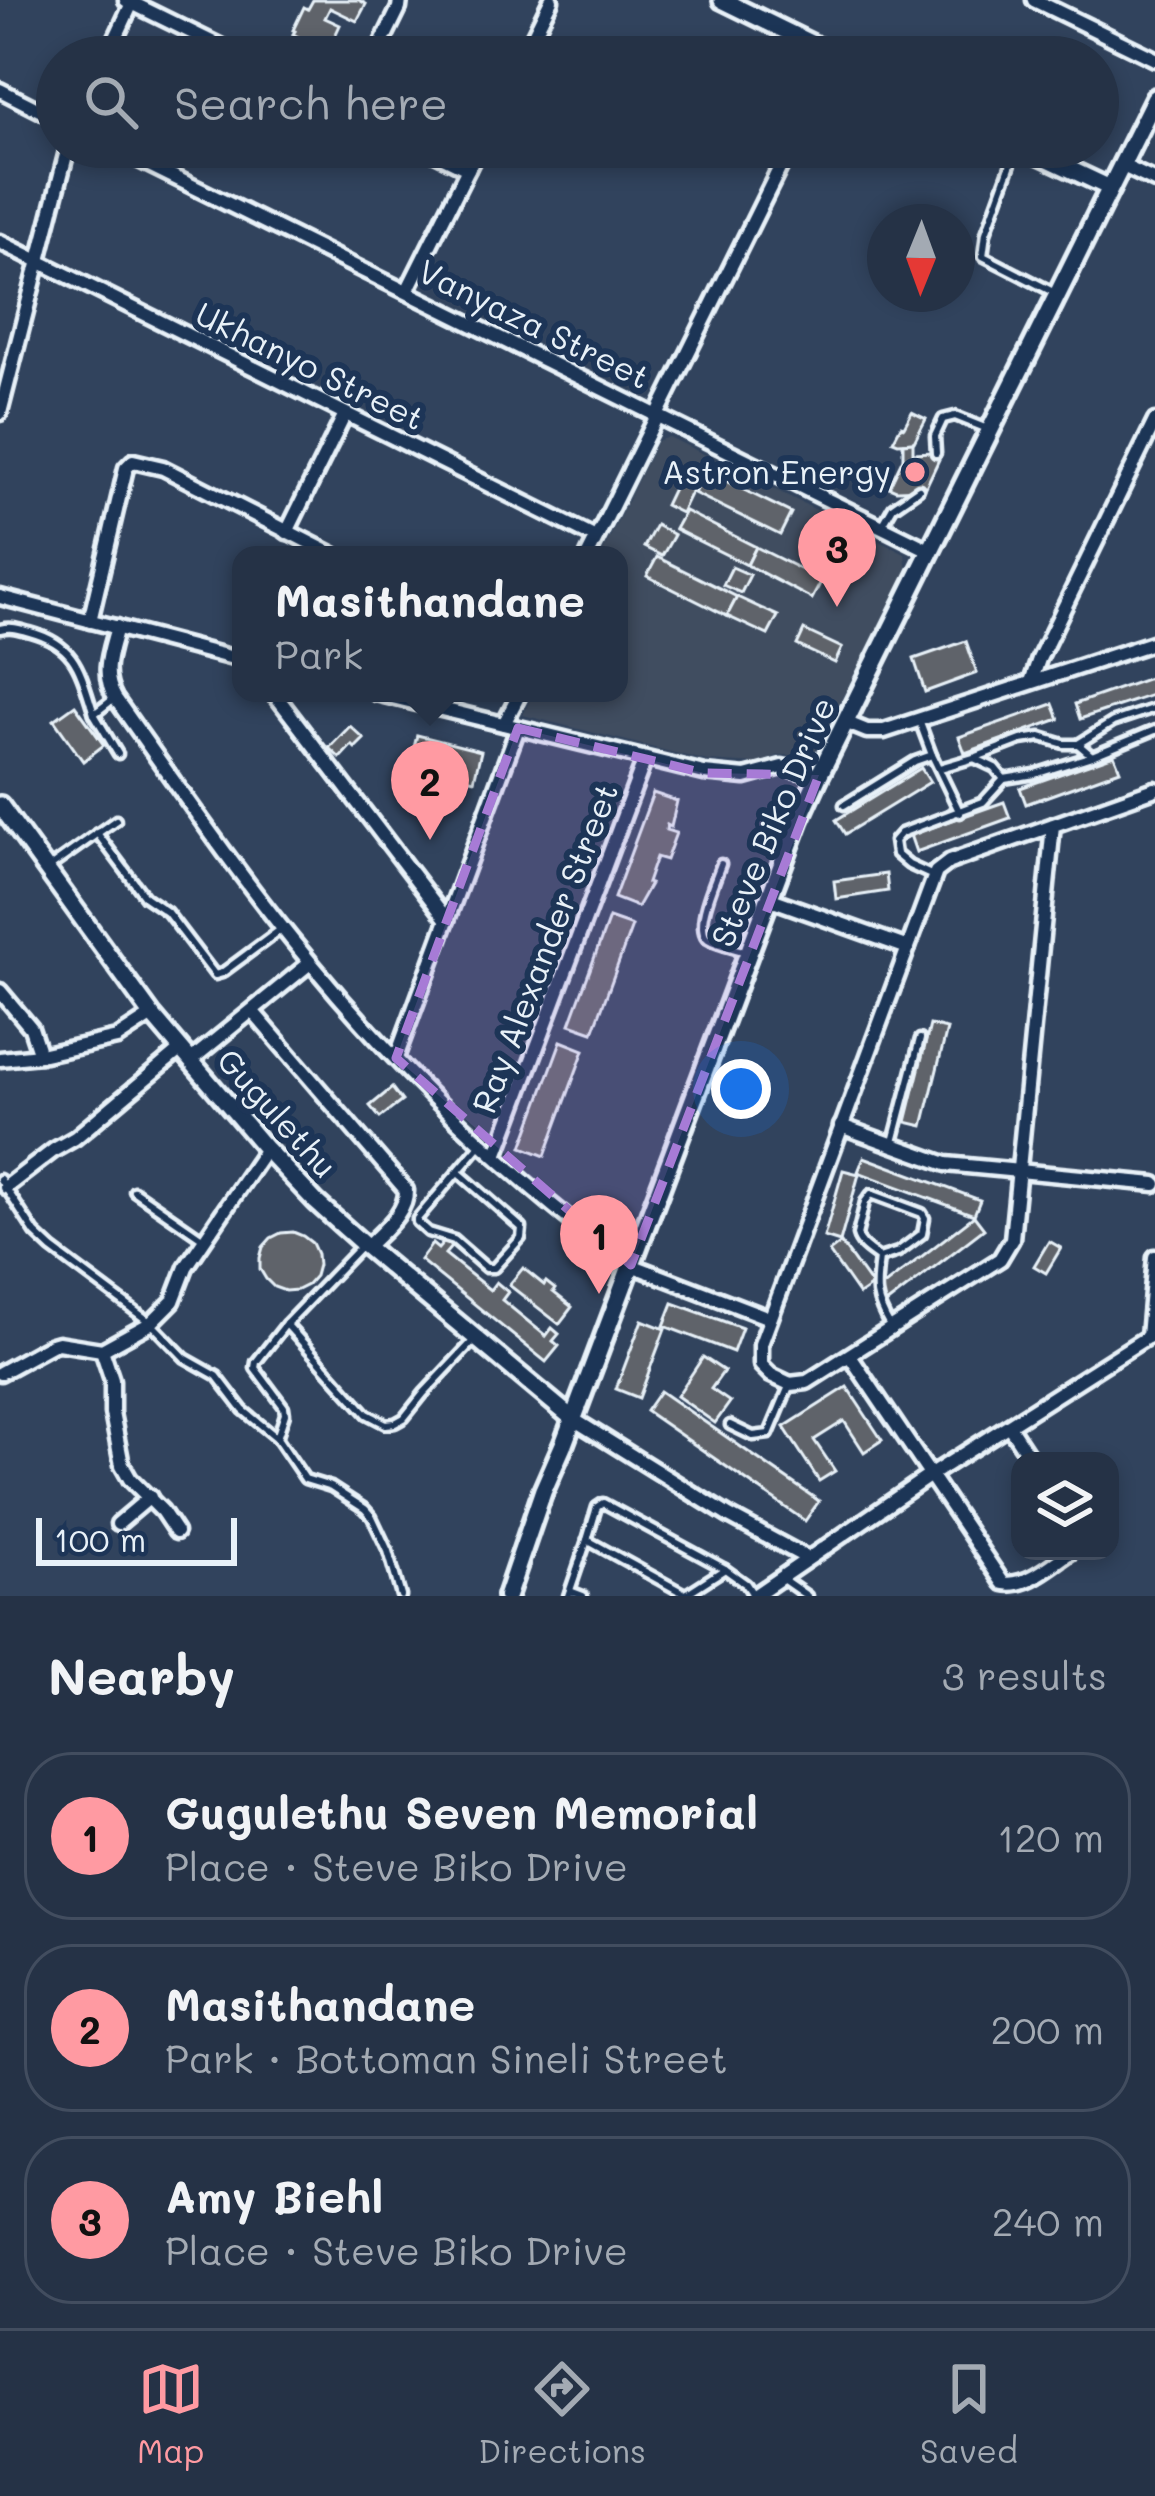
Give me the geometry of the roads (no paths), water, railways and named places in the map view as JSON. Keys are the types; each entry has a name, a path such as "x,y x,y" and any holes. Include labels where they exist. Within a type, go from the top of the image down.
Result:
{"main road":[{"name":"Steve Biko Drive","path":"508,1596 568,1415 631,1265 819,775 1110,188 1128,168 1155,98"}],"street":[{"path":"385,36 400,0"},
{"path":"533,36 551,0"},
{"path":"722,0 795,36"},
{"path":"1041,1 1110,36"},
{"path":"115,36 129,2 199,36"},
{"path":"1119,41 1155,59"},
{"path":"0,90 36,108"},
{"path":"0,413 62,168"},
{"name":"Vanyaza Street","path":"156,168 931,551"},
{"path":"592,546 780,168"},
{"path":"1066,168 1110,188"},
{"path":"1128,168 1155,182"},
{"path":"407,292 468,169"},
{"name":"Ukhanyo Street","path":"0,242 596,538"},
{"path":"286,532 346,414"},
{"path":"1031,682 1155,421"},
{"path":"90,621 126,468 134,461 163,468 315,546"},
{"path":"0,597 232,657"},
{"path":"117,627 106,669 115,698 310,963 396,1058 496,1156 599,1244 631,1265 769,1318"},
{"path":"845,722 875,733 1155,642"},
{"path":"281,702 447,920"},
{"path":"413,702 704,773 745,777 782,767 819,775"},
{"path":"396,1058 447,920 518,702"},
{"name":"Ray Alexander Street","path":"496,1156 645,759"},
{"path":"1053,825 1012,1239 1005,1253 807,1382 790,1384 771,1375 761,1365 760,1344 934,876 950,862 1053,825 1155,790"},
{"name":"Gugulethu","path":"0,805 152,1015 266,1150 365,1245 568,1415"},
{"path":"769,898 908,948"},
{"path":"3,1183 254,1012 310,963"},
{"path":"0,991 31,1028 40,1055"},
{"path":"254,1012 406,1190 401,1210 365,1245"},
{"path":"0,1059 117,1038 152,1015"},
{"path":"841,1126 946,1164 1155,1184"},
{"path":"0,1373 51,1345 102,1349 151,1323 173,1301 186,1268 266,1150"},
{"path":"754,1596 929,1476 1152,1335 1155,1257"},
{"path":"102,1349 112,1381 112,1413 122,1465 176,1532"},
{"path":"850,1356 1003,1583 1022,1583 1058,1560"},
{"path":"568,1415 730,1516 808,1558"},
{"path":"1009,1426 1026,1452"},
{"path":"118,1525 150,1496"}],"lane":[{"path":"1012,168 986,233 983,256 1058,295"},
{"path":"936,453 937,431 949,416 990,431"},
{"path":"882,526 893,507 919,489"},
{"path":"0,629 15,628 61,644 79,670 94,714 118,754"},
{"path":"94,714 115,698"},
{"path":"1078,744 1112,722 1155,708"},
{"path":"919,719 960,813"},
{"path":"934,876 901,860 894,849 894,841 907,830 982,802 1004,779 1092,756 1155,730"},
{"path":"940,768 1032,737 1078,744 1092,756"},
{"path":"844,805 932,754"},
{"path":"974,758 995,768 1004,779"},
{"path":"46,870 116,820"},
{"path":"97,833 145,897 167,912 213,974 222,973 283,928"},
{"path":"722,864 703,918 703,932 749,953"},
{"path":"892,1146 920,1039"},
{"path":"458,1172 522,1228 521,1238 494,1268 486,1268 454,1240 428,1232 417,1222 458,1172 482,1143"},
{"path":"3,1183 35,1233 151,1323 185,1358 217,1376 243,1410 277,1438 302,1477 332,1487 365,1509 388,1551 401,1596"},
{"path":"134,1191 205,1240"},
{"path":"871,1194 925,1217 922,1234 898,1252 880,1258 861,1245 856,1235 871,1194"},
{"path":"277,1438 284,1407 255,1368 256,1362 286,1324 365,1245"},
{"path":"880,1258 875,1294 891,1329"},
{"path":"286,1324 367,1414 386,1424 404,1418 476,1339"},
{"path":"730,1425 753,1436 769,1434 790,1384"},
{"path":"583,1596 569,1593 597,1507 604,1503 725,1569 754,1596"},
{"path":"587,1540 684,1595 725,1569"},
{"path":"781,1578 807,1596"}],"place":[{"name":"Astron Energy","path":"915,472"},
{"name":"Amy Biehl","path":"837,607"},
{"name":"Masithandane","path":"430,840"},
{"name":"Gugulethu Seven Memorial","path":"599,1294"}]}
